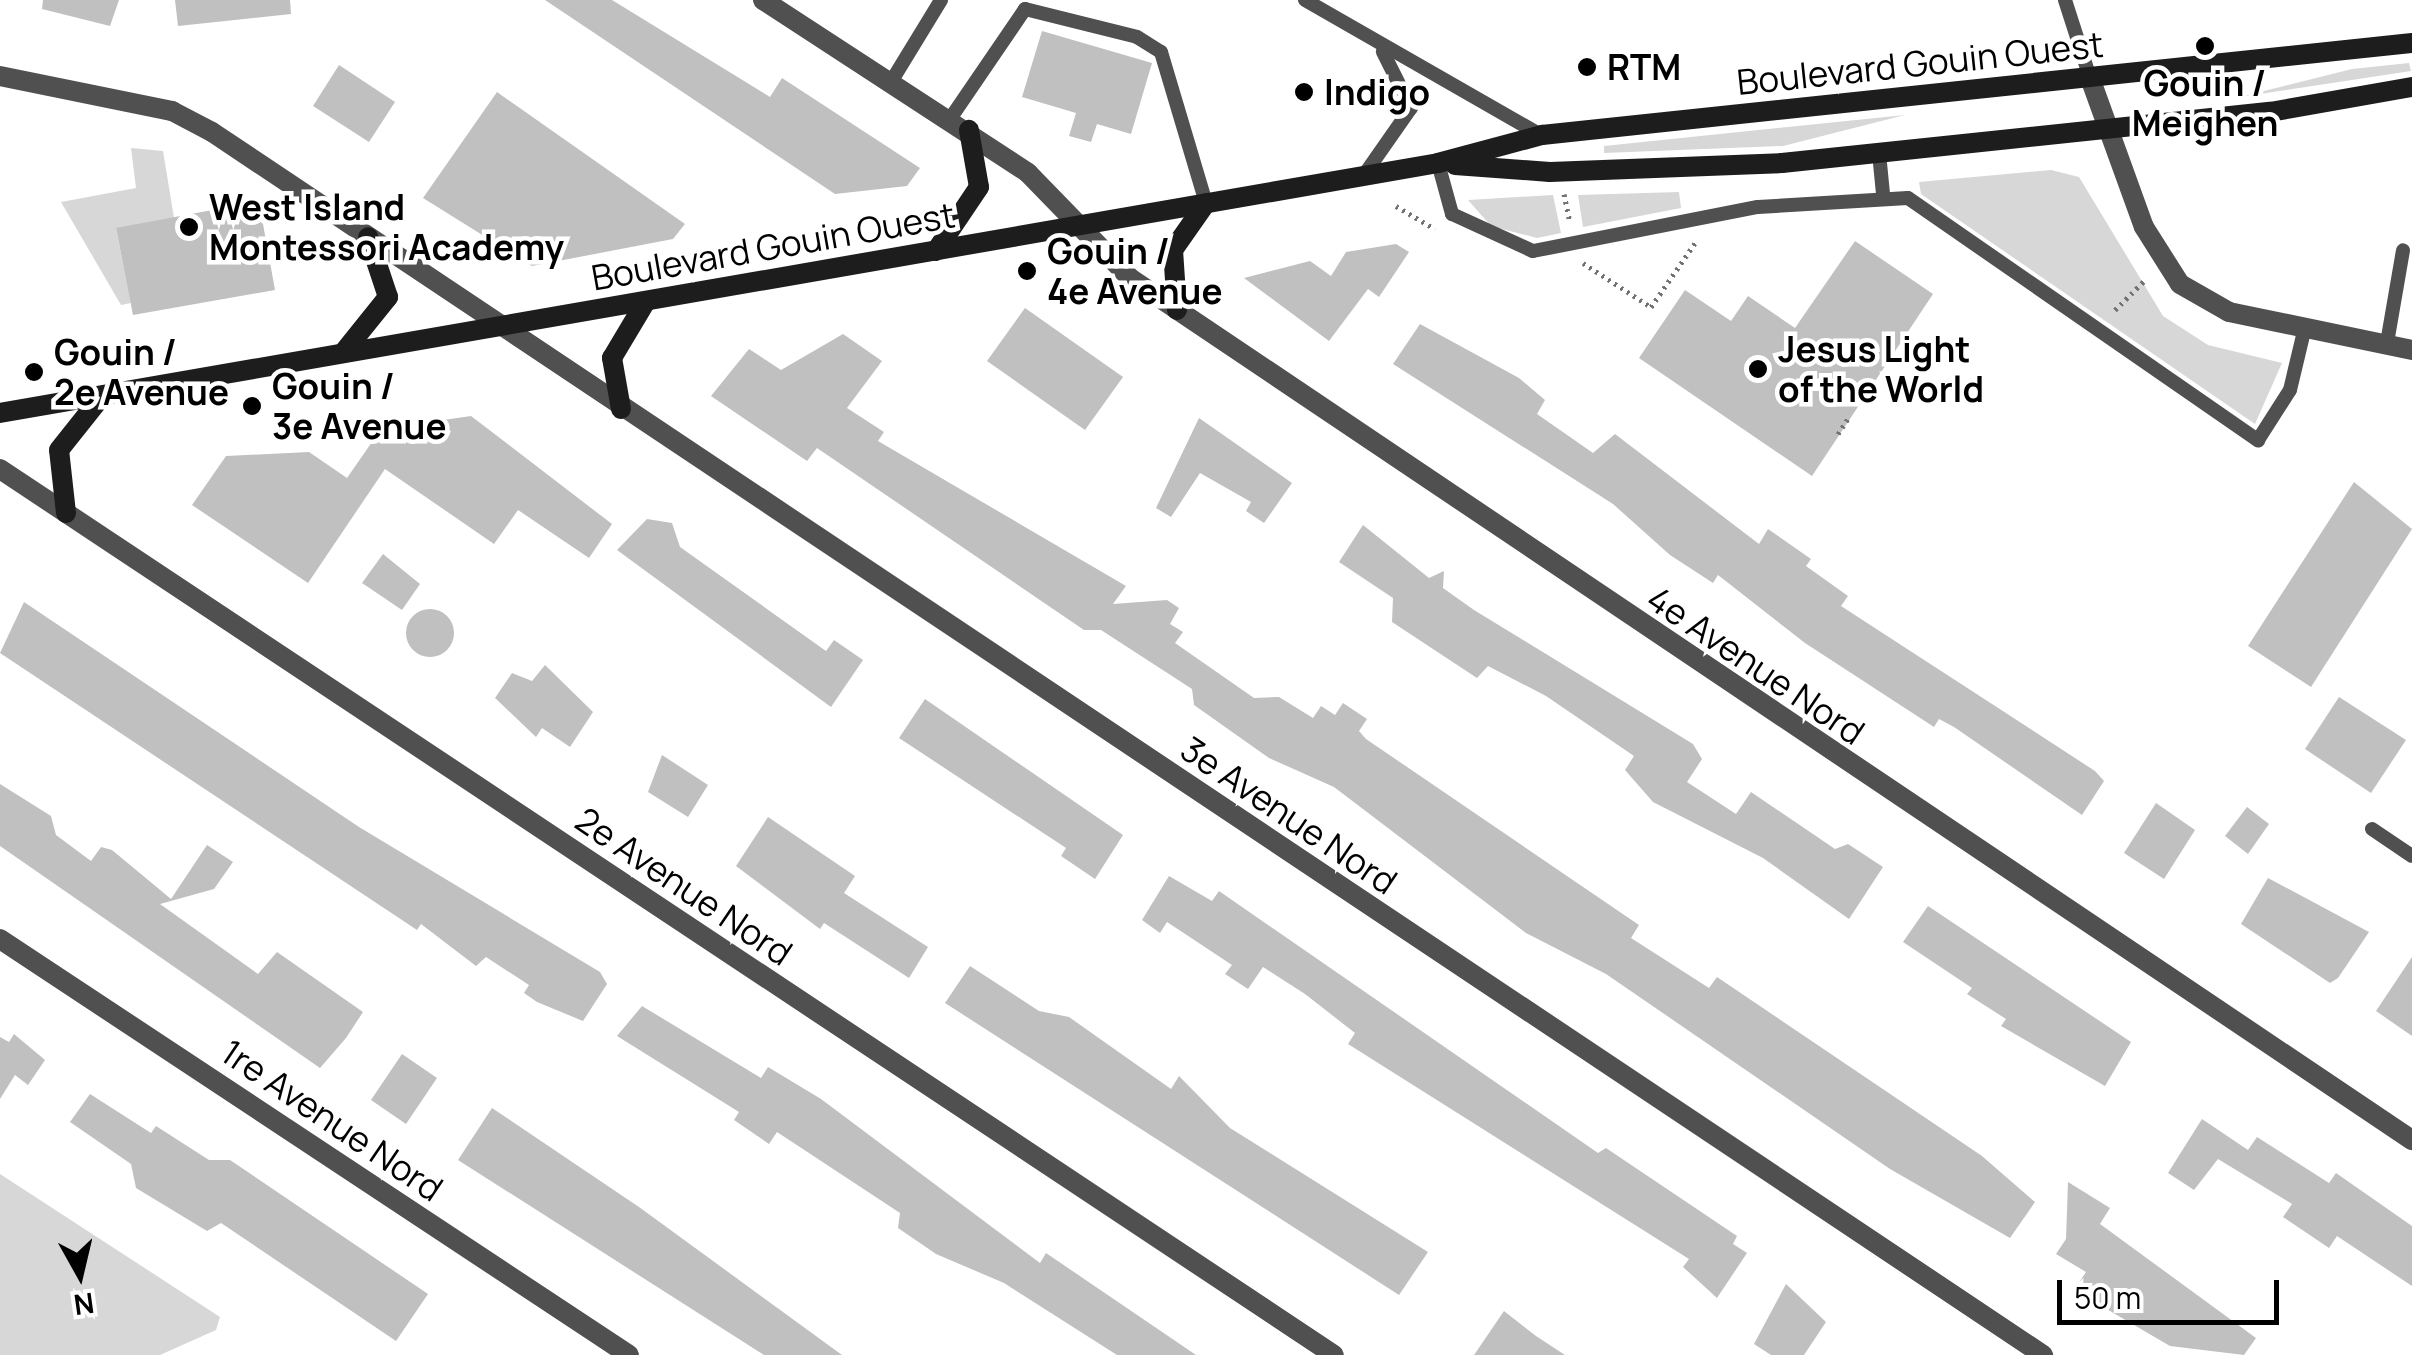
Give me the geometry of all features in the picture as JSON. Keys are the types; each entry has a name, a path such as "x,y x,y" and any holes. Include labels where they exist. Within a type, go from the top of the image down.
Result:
{"main road":[{"name":"Boulevard Gouin Ouest","path":"0,413 1438,164 1542,135 2412,43"},
{"name":"Boulevard Gouin Ouest","path":"1438,164 1550,172 1879,153 2107,129 2412,87"},
{"path":"936,251 979,186 968,130"},
{"path":"1176,310 1173,250 1206,203"},
{"path":"342,354 388,296 368,237"},
{"path":"621,409 612,358 646,301"},
{"path":"66,512 59,450 102,396"}],"street":[{"name":"4e Avenue Nord","path":"762,0 950,118 1042,185 1109,261 1176,310 2412,1140"},
{"name":"3e Avenue Nord","path":"0,76 184,116 2043,1355"},
{"path":"2090,78 2144,228 2180,284 2229,312 2412,350"},
{"name":"2e Avenue Nord","path":"0,469 1334,1355"},
{"name":"1re Avenue Nord","path":"0,938 629,1355"}],"lane":[{"path":"891,82 940,0"},
{"path":"1305,0 1379,47 1542,135"},
{"path":"2065,0 2090,78"},
{"path":"950,118 1025,9 1137,38 1164,58 1206,203"},
{"path":"1364,175 1411,108 1379,47"},
{"path":"1879,153 1883,194"},
{"path":"1438,164 1452,214 1533,250 1758,206 1883,194 1918,204 2258,440 2290,390 2305,327"},
{"path":"2387,342 2403,250"},
{"path":"2372,829 2412,856"}],"path":[{"path":"1563,191 1571,229"},
{"path":"1580,262 1651,307 1700,236"},
{"path":"2115,310 2146,280"},
{"path":"1838,434 1849,417"}],"shaded area":[{"path":"2409,63 2411,71 2240,97 2352,69"},
{"path":"1905,115 1783,146 1604,153 1604,146"},
{"path":"131,148 163,151 174,218 116,229 131,303 121,305 61,202 136,188"},
{"path":"2051,170 2079,177 2163,316 2208,345 2282,363 2255,424 1921,194 1919,182"},
{"path":"1679,192 1681,208 1583,227 1578,195"},
{"path":"1553,195 1561,233 1537,238 1491,226 1468,200"},
{"path":"0,1174 220,1317 216,1330 160,1355 0,1355"}],"building":[{"path":"43,0 119,0 110,26 42,9"},
{"path":"175,0 290,0 291,14 178,26"},
{"path":"545,0 612,0 770,97 782,78 920,168 907,186 835,194"},
{"path":"1042,31 1152,63 1131,134 1097,124 1091,142 1069,136 1076,113 1022,97"},
{"path":"339,65 395,102 369,142 313,106"},
{"path":"497,92 685,224 673,239 532,266 423,198"},
{"path":"239,205 263,224 275,290 133,315 116,228"},
{"name":"Jesus Light of the World","path":"1855,241 1933,294 1812,476 1639,358 1685,290 1731,321 1748,296 1795,328"},
{"path":"1396,244 1409,252 1379,297 1368,289 1329,341 1244,278 1310,261 1331,276 1346,252"},
{"path":"1025,308 1123,377 1085,430 987,361"},
{"path":"1420,324 1519,378 1545,400 1537,414 1593,453 1615,434 1759,544 1768,529 1811,559 1806,566 1848,596 1841,606 2095,771 2104,781 2082,815 1954,727 1939,719 1934,727 1805,643 1718,575 1713,583 1670,555 1613,504 1393,364"},
{"path":"843,334 882,361 847,408 884,432 878,441 1126,586 1113,604 1167,600 1179,608 1170,624 1183,632 1175,643 1254,698 1279,697 1313,718 1321,706 1335,715 1343,703 1367,719 1359,731 1366,739 1639,925 1631,938 1709,988 1717,977 1982,1156 2035,1202 2010,1238 1890,1169 1606,974 1526,933 1334,787 1269,758 1194,705 1192,689 1101,630 1084,630 817,448 807,461 711,396 749,349 781,370"},
{"path":"471,416 612,524 589,558 518,510 494,544 385,469 308,583 192,505 226,456 309,452 347,478 381,429"},
{"path":"1199,418 1292,483 1264,523 1246,511 1251,502 1200,473 1171,517 1156,508"},
{"path":"2354,482 2412,529 2311,687 2248,646"},
{"path":"647,519 672,523 680,547 826,651 834,640 863,660 831,707 617,550"},
{"path":"1363,525 1429,578 1444,571 1443,588 1474,610 1693,744 1702,759 1687,782 1736,814 1751,792 1835,849 1848,844 1883,867 1849,919 1763,858 1653,802 1625,770 1634,756 1546,696 1488,666 1477,678 1392,622 1393,598 1339,562"},
{"path":"383,554 420,584 402,610 362,583"},
{"path":"24,602 359,827 600,972 607,984 583,1021 537,1002 524,993 529,985 486,957 476,966 421,924 417,930 0,653"},
{"path":"430,609 447,616 454,633 447,650 430,657 413,650 406,633 413,616"},
{"path":"545,665 593,712 570,747 542,728 536,737 495,698 512,673 532,681"},
{"path":"2339,697 2406,740 2371,793 2305,749"},
{"path":"925,699 1123,835 1095,879 1061,856 1066,848 899,738"},
{"path":"662,755 708,785 688,817 648,792"},
{"path":"0,784 51,816 56,835 91,861 101,847 112,850 171,899 207,845 233,862 214,889 160,904 258,974 277,952 363,1012 346,1038 320,1068 0,846"},
{"path":"2156,803 2195,830 2164,879 2124,853"},
{"path":"2247,807 2269,824 2248,854 2225,836"},
{"path":"768,817 855,876 844,893 928,947 909,978 824,923 820,929 736,866"},
{"path":"1169,876 1212,901 1219,891 1598,1153 1606,1148 1737,1236 1733,1244 1747,1253 1717,1298 1683,1267 1689,1259 1348,1044 1355,1033 1305,994 1263,967 1248,989 1225,974 1232,965 1167,922 1160,933 1142,920"},
{"path":"2268,878 2369,932 2338,978 2330,983 2241,924"},
{"path":"1928,906 2131,1042 2105,1086 2001,1026 2006,1019 1967,994 1972,988 1903,942"},
{"path":"2412,957 2412,1036 2376,1011"},
{"path":"970,966 1039,1011 1069,1017 1171,1089 1179,1076 1230,1128 1428,1252 1399,1295 945,1003"},
{"path":"642,1006 761,1078 768,1067 821,1099 1040,1263 1046,1253 1196,1355 1117,1355 1004,1283 936,1254 898,1228 900,1213 777,1132 769,1144 734,1120 739,1112 617,1036"},
{"path":"14,1034 45,1060 28,1085 15,1075 0,1099 0,1037 9,1042"},
{"path":"402,1054 437,1078 406,1124 371,1100"},
{"path":"90,1094 151,1133 156,1126 209,1160 230,1160 428,1294 396,1341 221,1223 207,1231 136,1188 131,1164 70,1122"},
{"path":"492,1108 639,1207 842,1355 764,1355 458,1160"},
{"path":"2202,1119 2248,1150 2257,1137 2329,1183 2336,1173 2412,1226 2412,1286 2337,1236 2329,1248 2283,1217 2292,1204 2218,1159 2194,1190 2168,1173"},
{"path":"2068,1182 2110,1208 2100,1224 2256,1338 2244,1355 2170,1346 2074,1290 2086,1272 2056,1254 2066,1239"},
{"path":"1786,1284 1826,1322 1804,1355 1771,1355 1754,1344"},
{"path":"1504,1311 1536,1336 1565,1355 1474,1355"}],"place":[{"name":"Gouin / Meighen","path":"2205,46"},
{"name":"RTM","path":"1587,67"},
{"name":"Indigo","path":"1304,92"},
{"name":"West Island Montessori Academy","path":"189,227"},
{"name":"Gouin / 4e Avenue","path":"1027,271"},
{"name":"Jesus Light of the World","path":"1758,369"},
{"name":"Gouin / 2e Avenue","path":"34,372"},
{"name":"Gouin / 3e Avenue","path":"252,406"}]}
